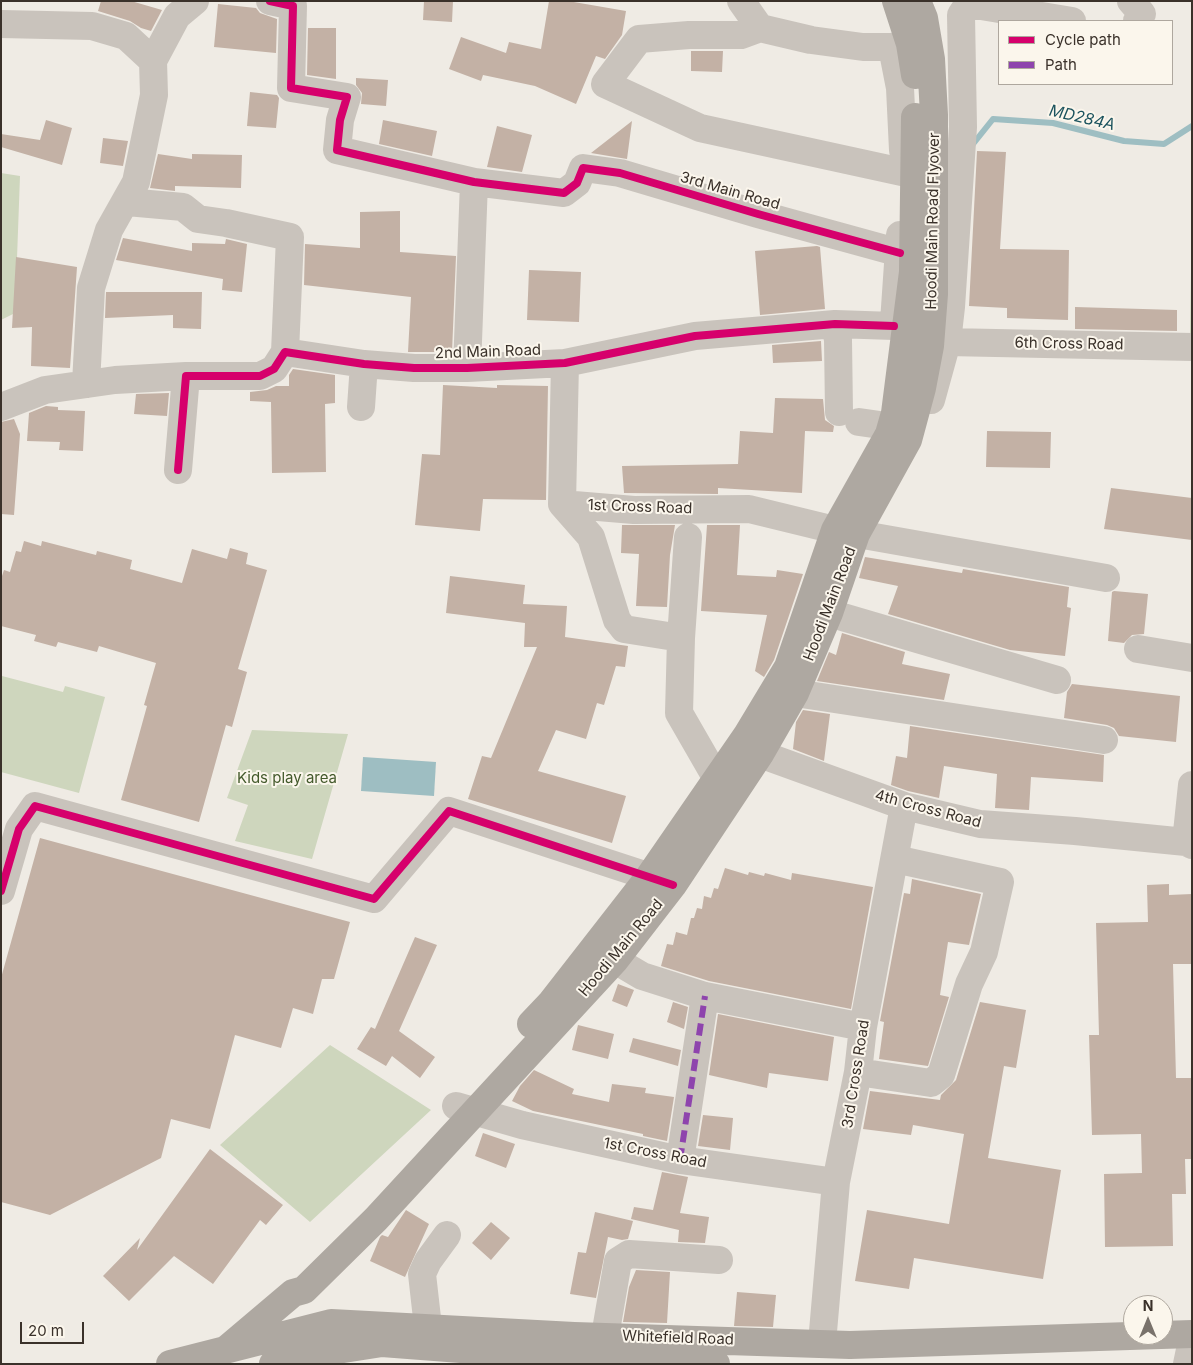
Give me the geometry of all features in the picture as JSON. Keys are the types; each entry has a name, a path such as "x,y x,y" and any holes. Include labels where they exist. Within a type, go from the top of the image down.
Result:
{"main road":[{"name":"Hoodi Main Road Flyover","path":"896,1 910,44 916,79 912,272 898,430"},
{"name":"Hoodi Main Road Flyover","path":"898,430 922,388 930,346 934,294 934,115 930,51 924,18 917,1"},
{"name":"Hoodi Main Road","path":"202,1364 228,1348 298,1291 376,1218 466,1109 615,960 661,881 760,754 795,693 829,613 845,532 898,430"},
{"path":"466,1109 550,1004 661,881 717,779 747,735 788,667 845,532"},
{"name":"Whitefield Road","path":"170,1364 331,1322 606,1336 850,1345 1192,1334"},
{"name":"Whitefield Road","path":"289,1361 382,1343 554,1360 716,1364"}],"street":[{"path":"86,384 91,288 109,230 127,202 136,182 154,95 153,61 177,16 195,1"},
{"path":"270,1 293,6 291,88 347,97 340,120 337,150 474,182 467,368"},
{"path":"741,1 760,28"},
{"path":"1131,1 1142,14 1138,20"},
{"path":"835,324 849,417 898,430 922,430 946,342 951,307 963,127 961,15 967,6 981,6 1066,20"},
{"path":"1,24 92,26 126,36 153,61"},
{"path":"902,172 700,128 605,84 639,39 689,35 741,35 760,28 811,40 863,48 892,48 960,30"},
{"path":"892,48 900,88 902,172 900,253 894,326 882,406 898,430"},
{"name":"3rd Main Road","path":"474,182 564,193 577,183 583,168 620,173 900,253"},
{"path":"1,407 45,390 86,384 186,376 260,376 274,369 285,352 290,237 198,219 183,207 127,202"},
{"name":"2nd Main Road","path":"285,352 364,364 414,368 467,368 565,363 695,336 835,324 894,326"},
{"name":"6th Cross Road","path":"946,342 1192,346"},
{"path":"565,363 562,504 591,537 617,620 624,630 681,638"},
{"path":"361,406 364,364"},
{"path":"178,470 186,376"},
{"name":"1st Cross Road","path":"562,504 634,510 749,509 845,532 1106,578"},
{"path":"688,538 681,638 679,713 717,779"},
{"path":"829,613 1057,680"},
{"path":"1138,649 1192,658"},
{"path":"795,693 1104,740"},
{"name":"4th Cross Road","path":"760,754 904,806 980,824 1075,831 1189,844"},
{"path":"1189,844 1192,785"},
{"path":"1,891 20,829 35,806 374,899 449,811 661,881"},
{"name":"3rd Cross Road","path":"822,1343 836,1182 858,1072 862,1027 904,806"},
{"path":"858,1072 931,1083 941,1075 969,984 984,952 1000,882 895,859"},
{"path":"615,960 642,976 705,996 862,1027"},
{"path":"680,1160 705,996"},
{"name":"1st Cross Road","path":"466,1109 680,1160 836,1182"},
{"path":"428,1328 422,1274 428,1261 447,1235"},
{"path":"606,1336 618,1261 629,1254 719,1260"},
{"path":"1187,1364 1192,1340"}],"green space":[{"path":"1,173 20,176 15,313 1,320"},
{"path":"1192,210 1192,333 1190,333"},
{"path":"2,676 63,692 65,686 105,697 79,793 1,772"},
{"name":"Kids play area","path":"252,730 348,734 312,859 235,841 248,805 227,798"},
{"path":"330,1045 431,1110 310,1222 220,1145"}],"water":[{"path":"363,757 436,762 434,796 361,791"}],"building":[{"path":"101,1 131,1 162,10 151,31 141,28 130,21 98,11"},
{"path":"424,1 453,1 452,22 423,20"},
{"path":"549,1 568,1 626,11 622,35 605,59 596,56 576,104 535,86 483,75 481,81 449,69 461,37 506,53 509,42 541,49"},
{"path":"218,4 256,8 260,13 277,19 276,53 214,47"},
{"path":"308,28 336,28 336,79 307,75"},
{"path":"691,51 723,51 722,72 691,71"},
{"path":"356,78 388,80 386,106 361,104 362,93 356,85"},
{"path":"250,92 277,95 279,98 276,128 247,126"},
{"path":"46,120 72,128 62,165 1,147 1,134 40,140"},
{"path":"383,120 437,131 432,156 379,144"},
{"path":"632,121 627,159 591,153"},
{"path":"497,126 532,135 522,172 487,167"},
{"path":"103,138 128,141 123,166 100,163"},
{"path":"977,151 1006,152 1000,249 1069,250 1068,320 1007,318 1007,308 969,306"},
{"path":"158,154 192,159 192,154 242,155 241,188 175,186 175,191 150,188"},
{"path":"400,211 400,252 456,256 452,352 408,352 411,297 304,285 305,244 360,248 360,212"},
{"path":"123,238 192,251 192,243 225,244 226,239 247,244 242,292 222,290 223,279 116,260"},
{"path":"820,247 825,309 760,315 755,251"},
{"path":"16,257 77,267 70,368 31,366 32,327 12,328"},
{"path":"529,270 581,272 579,322 527,320"},
{"path":"106,292 202,292 201,329 173,328 173,315 105,318"},
{"path":"1075,307 1177,310 1177,331 1075,329"},
{"path":"821,341 822,361 773,363 772,345"},
{"path":"293,369 335,375 335,403 325,404 326,472 272,473 271,402 250,401 250,392 267,390 276,386 289,386 289,375"},
{"path":"443,385 497,388 497,385 548,386 546,500 483,499 480,531 415,525 422,454 440,455"},
{"path":"169,393 167,416 134,414 136,394"},
{"path":"775,398 823,399 825,420 834,426 833,432 805,431 802,493 718,488 718,494 624,493 622,466 738,464 740,431 773,433"},
{"path":"46,406 58,407 58,410 85,411 83,451 59,450 60,442 27,441 29,413"},
{"path":"14,419 20,434 14,515 1,514 1,422"},
{"path":"987,431 1051,432 1050,468 986,467"},
{"path":"1111,488 1192,498 1192,540 1104,529"},
{"path":"622,525 675,525 670,555 667,607 636,606 639,554 621,553"},
{"path":"707,525 740,525 737,575 776,577 777,570 803,574 774,660 764,677 755,671 767,615 701,611"},
{"path":"24,541 41,546 42,541 96,555 97,551 132,560 130,569 182,583 192,549 227,559 230,548 248,553 246,564 267,570 238,669 247,672 232,727 226,725 199,822 121,800 147,706 144,705 156,663 99,646 97,652 58,642 56,647 34,641 36,635 1,626 1,579 4,570 10,572 16,551 21,552"},
{"path":"865,557 962,573 963,569 1069,587 1067,607 1071,608 1065,656 1010,650 888,614 898,586 859,578"},
{"path":"450,576 525,585 523,604 567,606 565,637 628,646 625,667 616,666 604,705 597,703 586,739 556,730 538,771 626,796 612,843 468,799 482,756 491,758 537,647 524,647 525,623 446,613"},
{"path":"1112,592 1148,594 1144,634 1132,635 1124,643 1108,641"},
{"path":"842,633 905,652 902,664 950,674 944,700 817,681 829,652 836,655"},
{"path":"1072,684 1180,696 1176,742 1119,736 1114,728 1107,725 1064,718 1067,692"},
{"path":"803,710 830,714 824,761 793,749 796,722"},
{"path":"910,726 1104,755 1103,782 1031,777 1029,810 995,808 997,774 944,766 939,798 908,791 891,785 896,756 907,758"},
{"path":"40,838 350,922 334,979 322,979 313,1014 293,1008 281,1048 235,1035 210,1129 171,1119 161,1158 50,1215 1,1202 1,978"},
{"path":"725,868 748,875 749,872 764,876 765,873 791,880 792,873 873,887 851,1009 709,981 661,966 667,944 673,945 676,932 687,935 691,918 694,918 697,908 702,909 704,896 711,898 714,888 718,889"},
{"path":"912,879 981,894 969,945 948,942 940,995 949,997 928,1066 879,1059 884,1022 880,1021 904,893 910,894"},
{"path":"1169,884 1169,895 1192,894 1192,964 1173,964 1176,1078 1192,1078 1192,1159 1185,1159 1186,1194 1172,1194 1173,1246 1105,1247 1104,1174 1142,1173 1141,1134 1092,1135 1089,1035 1099,1035 1096,923 1148,922 1147,885"},
{"path":"415,937 437,945 399,1031 435,1057 420,1078 392,1056 386,1066 357,1049 371,1027 375,1029"},
{"path":"618,984 634,990 627,1007 612,1001"},
{"path":"673,1002 688,1007 684,1029 667,1022"},
{"path":"980,1002 1026,1010 1016,1068 1004,1066 988,1158 1061,1170 1043,1279 914,1258 909,1289 855,1281 867,1210 949,1224 964,1134 913,1125 911,1135 863,1129 870,1091 940,1100 941,1095 956,1080"},
{"path":"718,1014 834,1037 828,1081 769,1073 767,1088 709,1075"},
{"path":"578,1025 614,1034 608,1059 572,1050"},
{"path":"633,1038 681,1050 678,1066 629,1052"},
{"path":"534,1070 574,1089 572,1094 609,1102 612,1084 646,1088 645,1093 674,1097 667,1141 643,1136 643,1134 533,1111 512,1101 520,1086"},
{"path":"703,1115 733,1118 730,1150 698,1146"},
{"path":"483,1133 515,1144 506,1168 475,1156"},
{"path":"210,1149 283,1205 266,1225 260,1220 213,1284 174,1256 129,1301 103,1276 140,1238 137,1250"},
{"path":"662,1172 688,1177 680,1213 709,1217 705,1243 678,1242 679,1230 631,1219 634,1207 653,1210"},
{"path":"406,1210 429,1224 405,1277 370,1261 380,1237 382,1235 388,1237"},
{"path":"595,1212 633,1221 628,1239 622,1240 608,1237 596,1298 570,1294 578,1252 586,1253"},
{"path":"491,1222 510,1238 491,1260 472,1243"},
{"path":"636,1270 670,1272 667,1323 623,1322 629,1287"},
{"path":"737,1292 776,1295 773,1327 734,1326"}],"waterway":[{"name":"MD284A","path":"973,144 993,119 1053,123 1124,141 1164,144 1192,126"}],"marked path":[{"path":"680,1160 705,996"}],"cycle path":[{"path":"270,1 293,6 291,88 347,97 340,120 337,150 474,182 564,193 577,183 583,168 620,173 758,214 900,253"},
{"path":"178,470 186,376 260,376 274,369 285,352 364,364 414,368 467,368 565,363 695,336 835,324 894,326"},
{"path":"1,891 19,829 35,806 374,899 449,811 673,885"}]}
